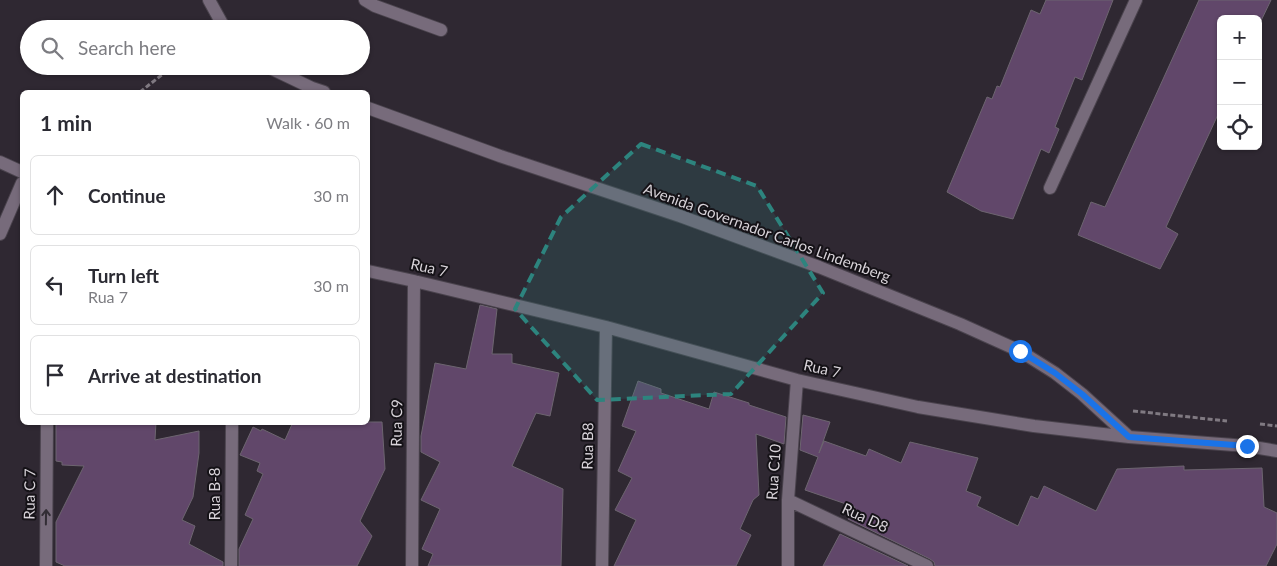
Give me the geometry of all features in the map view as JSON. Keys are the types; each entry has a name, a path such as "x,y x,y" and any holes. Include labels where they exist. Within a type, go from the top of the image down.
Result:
{"street":[{"path":"209,0 220,20"},
{"path":"365,0 375,6 441,30"},
{"path":"1050,188 1136,0"},
{"path":"285,75 318,90"},
{"name":"Avenida Governador Carlos Lindemberg","path":"370,109 500,156 680,216 818,267 960,324 1020,351 1055,373 1102,411 1129,437"},
{"path":"0,162 20,171"},
{"path":"0,234 20,188"},
{"name":"Rua 7","path":"370,271 606,327 797,380 918,407 1034,426 1129,437 1247,446 1277,451"},
{"name":"Rua C9","path":"412,566 414,281"},
{"name":"Rua B8","path":"602,566 606,327"},
{"name":"Rua C10","path":"788,566 788,500 797,380"},
{"name":"Rua C 7","path":"46,566 47,425"},
{"name":"Rua B-8","path":"231,566 232,425"},
{"name":"Rua D8","path":"788,500 927,566"}],"path":[{"path":"143,90 162,75"},
{"path":"1102,411 1134,411 1229,421"},
{"path":"1257,424 1277,426"}],"highlighted area":[{"path":"641,144 757,186 823,293 731,394 597,400 515,309 561,217"}],"building":[{"path":"1046,0 1113,0 1082,80 1075,77 1055,127 1059,129 1049,153 1041,149 1013,219 981,211 947,192 987,97 992,99 997,86 1000,87 1031,10 1040,14"},
{"path":"1199,0 1271,0 1262,19 1262,15 1217,15 1217,117 1166,227 1178,234 1160,269 1078,235 1091,202 1105,207"},
{"path":"480,305 497,309 492,354 512,354 512,363 559,373 550,416 536,413 512,466 563,489 561,566 428,566 433,554 422,549 440,509 421,500 440,462 421,452 421,436 435,363 466,369"},
{"path":"638,381 661,389 661,393 709,409 714,392 786,417 784,444 756,434 759,495 753,500 740,529 751,535 736,566 614,566 636,520 615,510 632,478 618,471 636,431 622,426"},
{"path":"803,415 830,422 819,453 824,441 866,456 869,449 901,463 910,442 978,458 966,491 981,497 977,506 1018,526 1031,496 1038,499 1044,486 1096,511 1117,469 1184,466 1184,470 1262,468 1264,507 1277,513 1277,544 1266,566 935,566 934,562 930,559 848,519 855,507 805,490 818,457 800,450"},
{"path":"370,422 382,422 385,469 360,521 372,536 357,566 239,566 239,549 253,519 245,515 263,474 257,471 260,463 240,455 253,427 261,431 262,429 285,440 292,425 370,425"},
{"path":"56,425 156,425 155,440 199,431 199,453 193,497 182,520 195,526 189,544 223,562 223,566 65,566 56,562 56,522 84,466 62,465 62,462 56,461"},
{"path":"840,534 908,566 823,566"}],"route":[{"path":"1020,351 1055,373 1082,394 1129,437 1247,446"}]}
